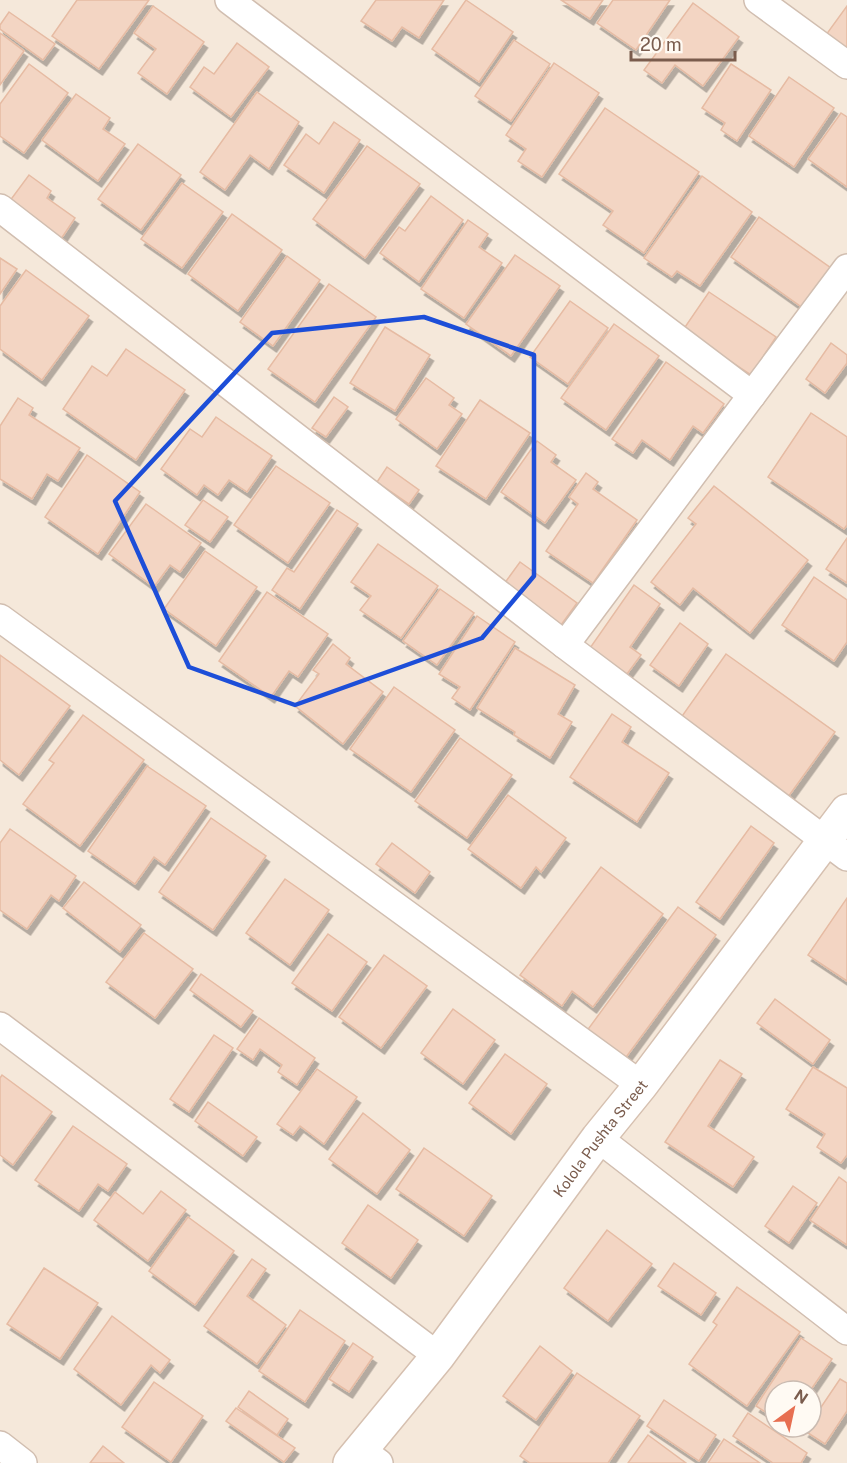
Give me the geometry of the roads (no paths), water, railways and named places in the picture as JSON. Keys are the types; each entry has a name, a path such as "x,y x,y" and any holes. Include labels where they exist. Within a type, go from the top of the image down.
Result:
{"main road":[{"name":"Kolola Pushta Street","path":"363,1458 598,1138 836,849 847,811"}],"street":[{"path":"229,0 752,395"},
{"path":"758,0 847,65"},
{"path":"0,208 565,645 836,849"},
{"path":"565,645 847,268"},
{"path":"0,618 641,1085"},
{"path":"0,1026 438,1356"},
{"path":"598,1138 847,1331"},
{"path":"0,1445 23,1463"}]}
